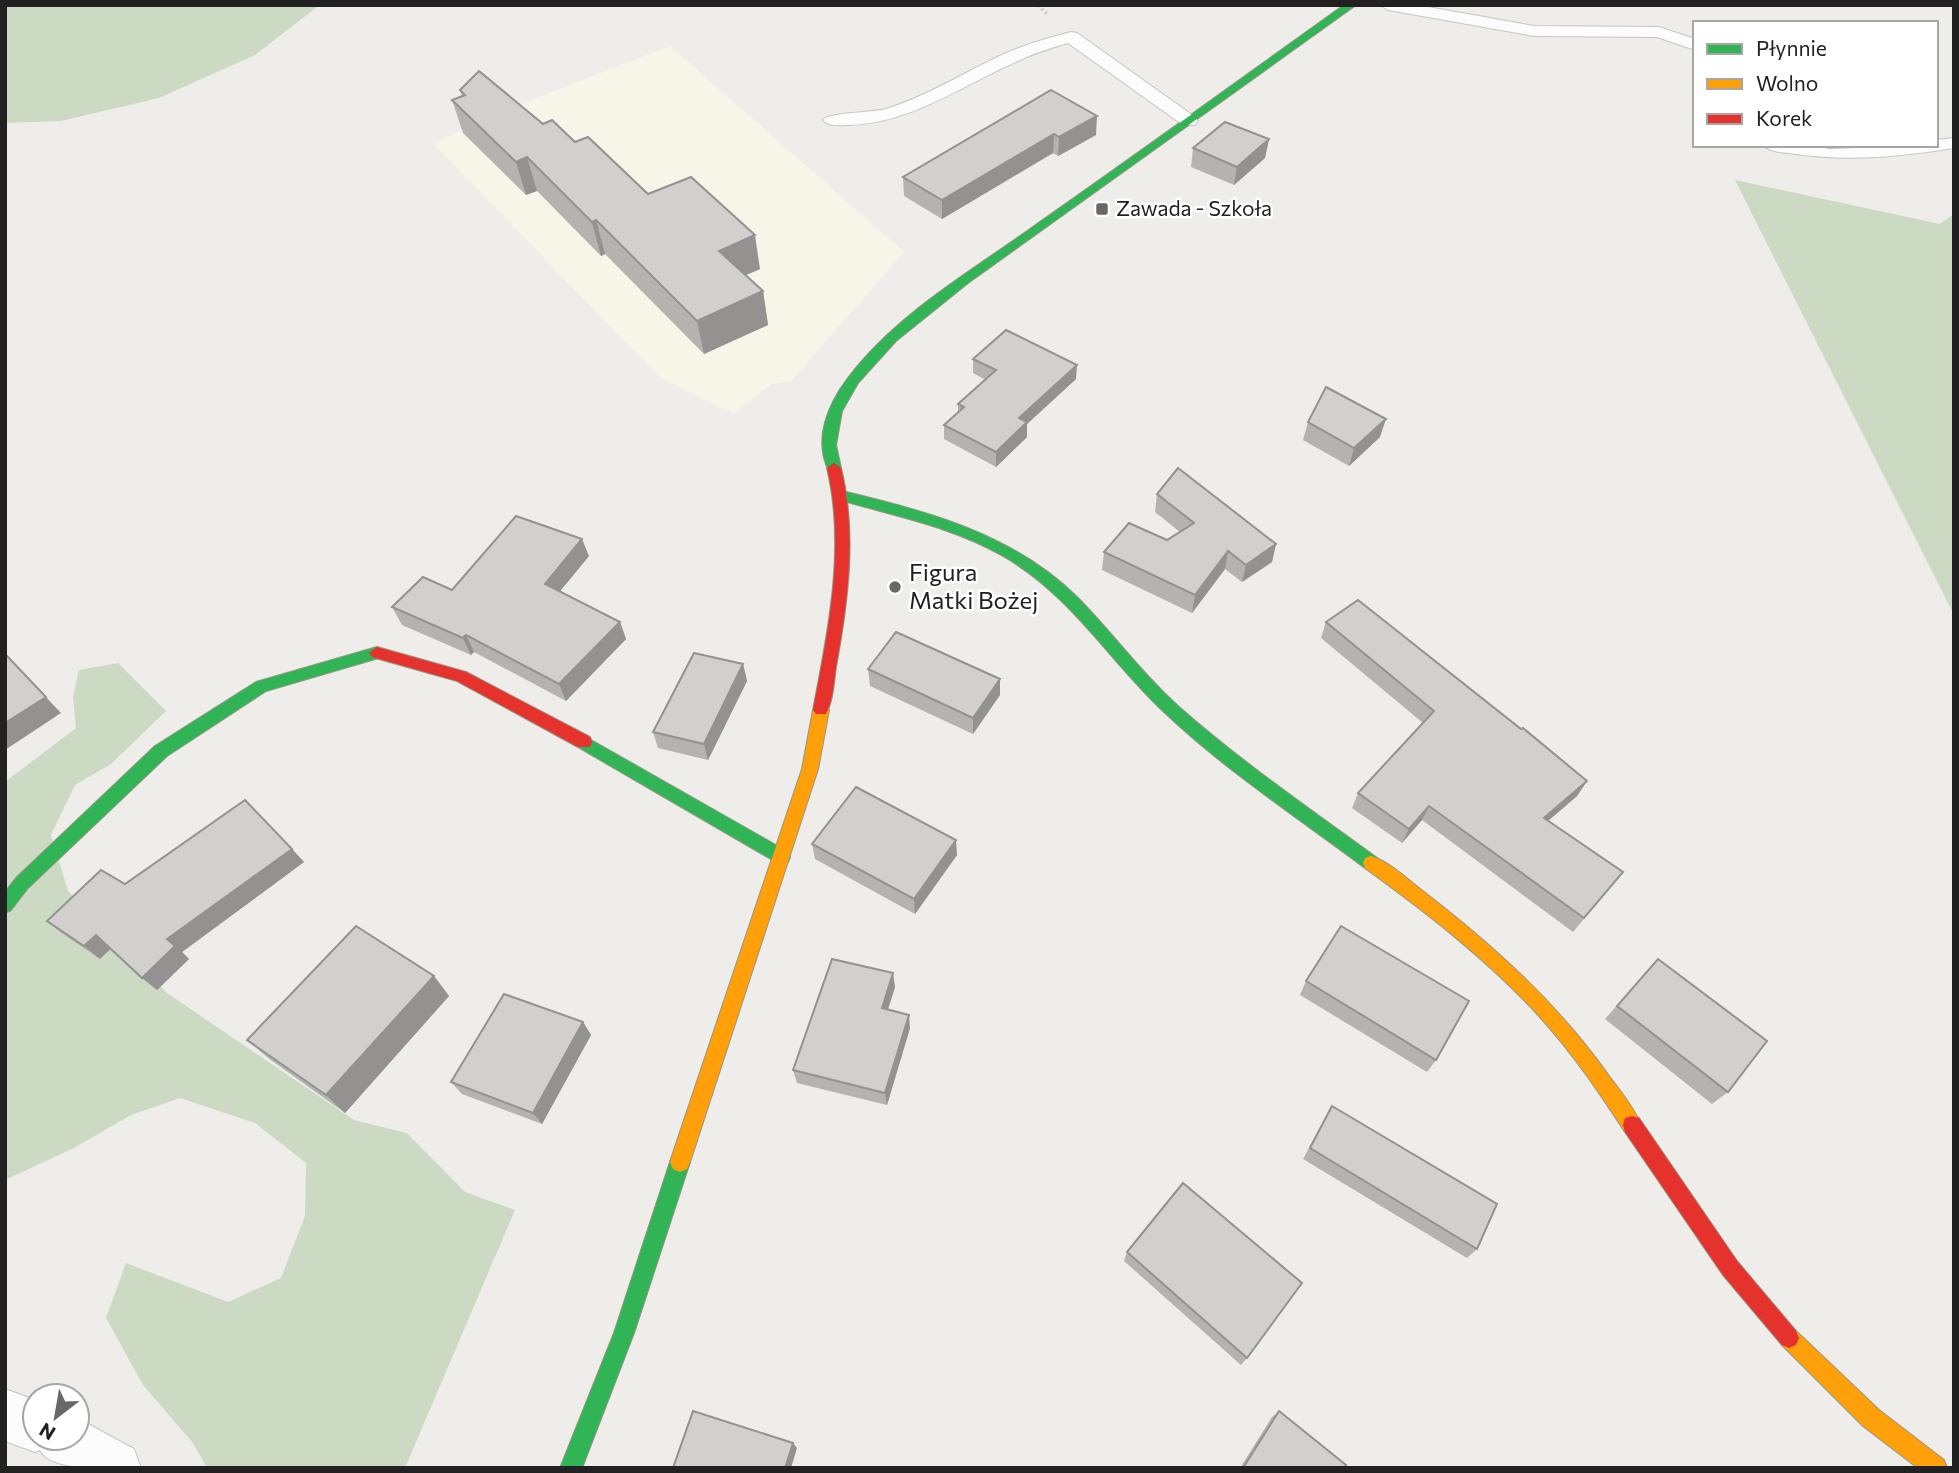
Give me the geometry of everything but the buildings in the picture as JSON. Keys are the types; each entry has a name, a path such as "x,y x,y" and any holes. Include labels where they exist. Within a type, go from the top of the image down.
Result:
{"street":[{"path":"571,1468 624,1333 810,769 839,600 842,496 827,454 830,421 841,398 863,370 898,334 955,289 1352,5"},
{"path":"842,496 912,513 974,534 1015,555 1049,579 1168,706 1218,747 1448,920 1541,1004 1575,1044 1708,1238 1804,1355 1852,1401 1907,1448 1936,1468"},
{"path":"5,905 22,883 161,751 261,686 373,652 461,677 541,717 782,858"},
{"path":"86,1452 115,1468"}],"lane":[{"path":"1388,5 1534,31 1658,32 1693,44"},
{"path":"832,120 852,122 884,117 1024,51 1049,41 1071,37 1189,121"},
{"path":"1785,147 1829,154 1927,147"}],"shaded area":[{"path":"670,46 904,252 791,381 771,384 734,414 659,377 434,144 482,119"}],"green space":[{"path":"5,5 317,7 255,55 159,98 61,121 5,123"},
{"path":"1735,180 1940,224 1954,214 1954,615"},
{"path":"118,663 166,711 111,764 75,785 51,835 68,891 167,993 354,1120 407,1133 465,1192 515,1210 405,1468 207,1468 193,1443 143,1385 106,1318 126,1263 228,1302 281,1278 305,1216 306,1163 255,1123 180,1098 131,1115 74,1148 5,1180 5,782 76,728 73,697 79,670"}],"traffic: fast":[{"path":"834,468 829,433 835,411 853,380 892,338 939,299 1351,5"},
{"path":"842,496 955,528 1008,552 1033,568 1072,601 1157,696 1196,731 1371,863"},
{"path":"5,905 22,883 161,751 261,686 377,653"},
{"path":"584,742 782,857"},
{"path":"571,1468 624,1333 680,1162"}],"traffic: slow":[{"path":"680,1162 810,769 821,710"},
{"path":"1371,863 1455,927 1533,997 1573,1042 1632,1125"},
{"path":"1789,1338 1871,1418 1936,1468"}],"traffic: jam":[{"path":"821,710 836,622 842,554 843,521 834,468"},
{"path":"377,653 461,676 584,742"},
{"path":"1632,1125 1730,1268 1789,1338"}],"place":[{"name":"Zawada - Szkoła","path":"1102,209"},
{"name":"Figura Matki Bożej","path":"895,587"}]}
